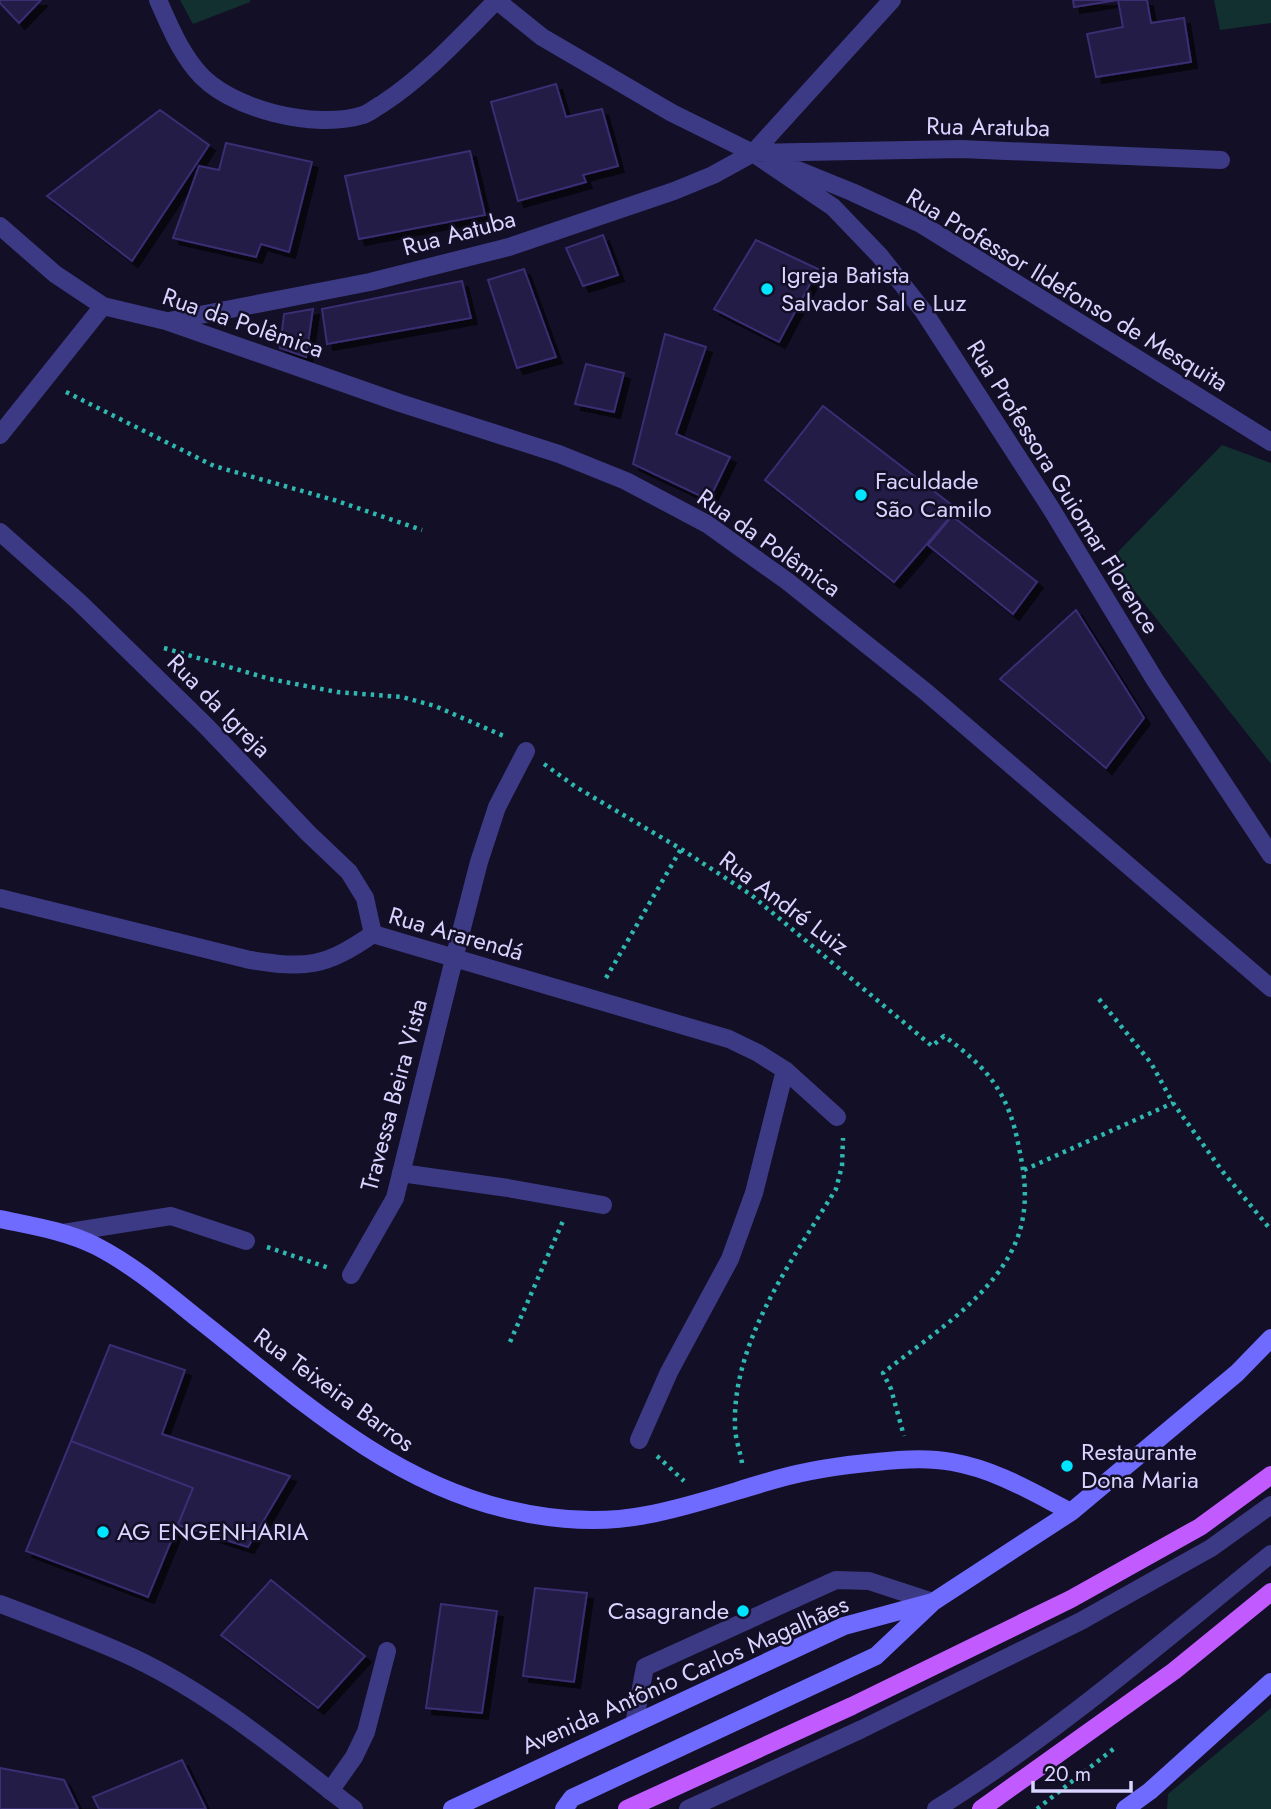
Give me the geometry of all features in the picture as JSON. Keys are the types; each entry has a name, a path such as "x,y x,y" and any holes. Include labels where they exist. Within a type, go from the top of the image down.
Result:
{"main road":[{"name":"Rua Teixeira Barros","path":"0,1219 64,1233 96,1246 160,1289 310,1408 363,1446 420,1478 455,1493 504,1508 549,1517 596,1520 645,1516 780,1478 841,1466 908,1458 951,1461 994,1472 1071,1512"},
{"name":"Avenida Antônio Carlos Magalhães","path":"452,1809 844,1626 933,1602 1071,1512 1237,1373 1271,1338"},
{"path":"627,1809 852,1706 1071,1599 1200,1527 1271,1475"},
{"path":"981,1809 1174,1671 1271,1592"},
{"path":"564,1809 572,1798 876,1656 933,1602"},
{"path":"1125,1809 1150,1791 1271,1682"}],"street":[{"path":"158,0 172,34 197,72 232,99 278,115 326,120 365,114 393,96 425,71 496,0"},
{"name":"Rua Professora Guiomar Florence","path":"496,0 542,37 672,113 753,153 833,207 880,256 925,312 1052,510 1154,680 1271,855"},
{"path":"753,153 892,0"},
{"name":"Rua Aratuba","path":"753,153 961,149 1221,160"},
{"name":"Rua Aatuba","path":"166,321 370,282 509,247 674,191 713,175 753,153"},
{"name":"Rua Professor Ildefonso de Mesquita","path":"753,153 852,192 921,225 1271,442"},
{"name":"Rua da Polêmica","path":"0,226 55,274 103,306 166,321 559,454 626,481 707,524 787,581 926,692 1271,988"},
{"path":"0,435 103,306"},
{"name":"Rua da Igreja","path":"0,532 79,602 197,716 308,833 349,872 365,898 373,934"},
{"name":"Travessa Beira Vista","path":"351,1275 395,1198 479,862 497,807 526,751"},
{"name":"Rua Ararendá","path":"0,898 250,960 289,966 319,963 348,951 373,934 729,1039 785,1070 837,1117"},
{"path":"639,1440 669,1372 730,1259 760,1173 785,1070"},
{"path":"401,1172 603,1205"},
{"path":"64,1233 171,1216 246,1241"},
{"path":"688,1809 862,1729 1081,1620 1211,1548 1271,1505"},
{"path":"936,1809 966,1791 1091,1699 1271,1554"},
{"path":"634,1724 645,1667 836,1580 869,1581 933,1602"},
{"path":"0,1604 135,1659 200,1695 269,1743 354,1809"},
{"path":"330,1791 354,1757 366,1732 387,1651"},
{"path":"1137,1809 1150,1791"}],"path":[{"path":"42,383 83,398 214,466 334,500 422,530"},
{"name":"Rua André Luiz","path":"163,648 270,679 337,692 402,697 435,706 509,739 576,787 681,849 750,894 932,1046 944,1036 982,1065 996,1084 1011,1116 1026,1187 1023,1219 1012,1252 988,1286 883,1373 897,1408 908,1458"},
{"path":"594,999 681,849"},
{"path":"1099,999 1151,1063 1173,1102 1223,1172 1271,1230"},
{"path":"1024,1170 1173,1102"},
{"path":"748,1488 735,1428 736,1392 744,1357 757,1323 836,1189 844,1142 837,1117"},
{"path":"510,1342 573,1200"},
{"path":"246,1241 351,1275"},
{"path":"639,1440 706,1500"}],"green space":[{"path":"180,0 250,0 250,2 193,24"},
{"path":"1214,0 1271,0 1271,23 1220,30"},
{"path":"1222,445 1271,463 1271,764 1110,560"},
{"path":"1271,1708 1271,1809 1167,1809 1168,1794"}],"building":[{"path":"0,0 41,0 19,23"},
{"path":"1073,0 1118,0 1074,7"},
{"path":"1118,0 1147,0 1151,23 1184,18 1191,62 1096,77 1087,34 1123,27"},
{"path":"556,84 566,117 602,109 618,166 583,175 586,182 518,201 491,102"},
{"path":"160,110 209,145 132,261 47,196"},
{"path":"226,143 312,162 289,252 261,244 256,257 173,238 199,166 219,170"},
{"path":"470,151 485,215 359,239 345,176"},
{"path":"603,235 618,275 583,286 566,248"},
{"name":"Igreja Batista Salvador Sal e Luz","path":"756,240 818,269 779,342 714,309"},
{"path":"524,269 556,357 517,368 488,280"},
{"path":"462,281 471,318 327,344 322,309"},
{"path":"313,309 306,357 280,348 284,314"},
{"path":"665,334 706,347 676,434 730,457 709,500 633,464"},
{"path":"586,364 624,373 614,412 575,404"},
{"name":"Faculdade São Camilo","path":"823,406 957,509 894,582 765,480"},
{"name":"Faculdade São Camilo","path":"952,516 1037,582 1013,614 928,545"},
{"path":"1076,610 1144,718 1106,768 1000,679"},
{"path":"110,1345 185,1370 162,1434 290,1476 248,1547 178,1525 193,1488 71,1441"},
{"path":"71,1441 193,1488 148,1597 26,1551"},
{"path":"271,1580 365,1656 318,1708 221,1635"},
{"path":"535,1588 587,1593 574,1682 523,1676"},
{"path":"441,1604 497,1611 482,1713 426,1708"},
{"path":"182,1760 206,1809 99,1809 93,1797"},
{"path":"0,1768 64,1780 78,1809 0,1809"}],"place":[{"name":"Igreja Batista Salvador Sal e Luz","path":"767,289"},
{"name":"Faculdade São Camilo","path":"861,495"},
{"name":"Restaurante Dona Maria","path":"1067,1466"},
{"name":"AG ENGENHARIA","path":"103,1532"},
{"name":"Casagrande","path":"743,1611"}]}
